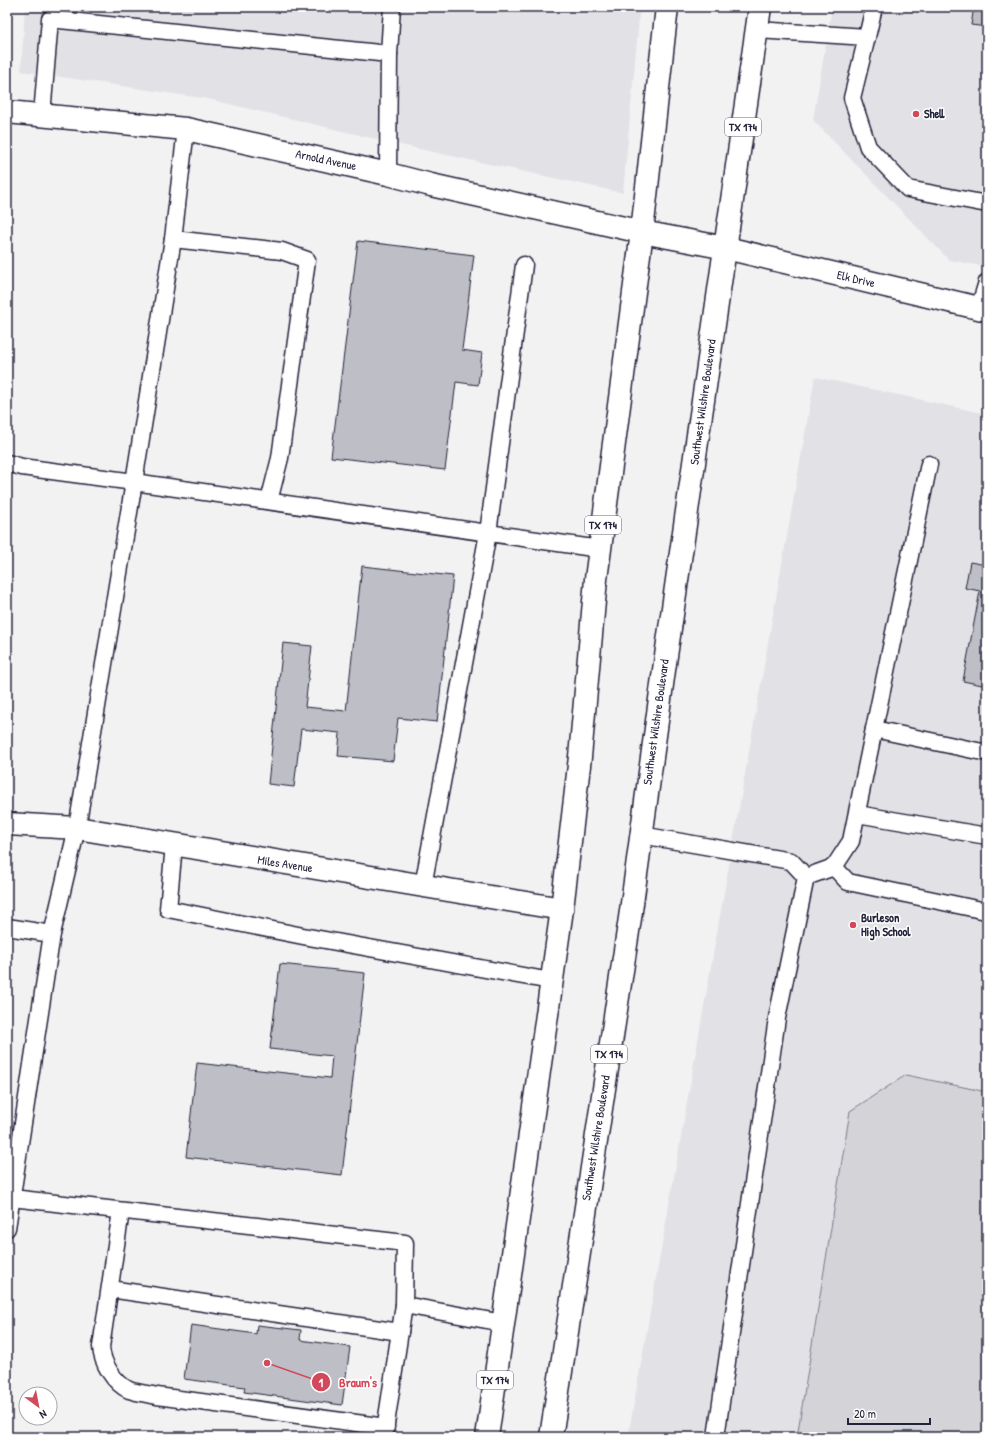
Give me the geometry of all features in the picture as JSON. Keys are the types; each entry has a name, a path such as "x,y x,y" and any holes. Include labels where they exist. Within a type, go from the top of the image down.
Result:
{"main road":[{"name":"TX 174","path":"487,1437 562,909 580,757 600,549 642,232 667,7"},
{"name":"Southwest Wilshire Boulevard","path":"551,1437 630,918 665,662 760,7"},
{"name":"Arnold Avenue","path":"7,112 186,129 642,232"},
{"name":"Elk Drive","path":"642,232 726,248 983,309"},
{"name":"Miles Avenue","path":"7,824 77,828 562,909"}],"lane":[{"path":"388,174 389,54 392,7"},
{"path":"874,7 852,98 868,147 908,189 987,204"},
{"path":"42,115 51,13 389,54"},
{"path":"756,30 867,37"},
{"path":"7,1228 52,934 77,828 134,482 173,239 186,129"},
{"path":"173,239 282,251 307,260 280,458 269,501"},
{"path":"423,886 488,533 524,265"},
{"path":"983,309 987,282"},
{"path":"7,463 22,467 600,549"},
{"path":"806,877 834,867 851,841 929,464"},
{"path":"874,729 987,753"},
{"path":"857,814 987,836"},
{"path":"641,835 791,860 806,877"},
{"path":"174,845 168,909 303,936 551,981"},
{"path":"834,867 848,882 986,911 987,908"},
{"path":"716,1437 777,1018 806,877"},
{"path":"7,928 52,934"},
{"path":"12,1198 405,1243 404,1305 385,1432 157,1396 129,1389 117,1381 108,1368 101,1353 101,1347 121,1211"},
{"path":"110,1289 400,1332"},
{"path":"404,1305 503,1322"}],"shaded area":[{"path":"25,7 640,7 623,193 401,145 208,99 21,71"},
{"path":"832,7 987,7 987,267 949,260 813,120"},
{"name":"Burleson High School","path":"815,377 987,414 987,1437 628,1437"},
{"path":"906,1075 987,1092 987,1437 797,1437 850,1111"}],"building":[{"path":"974,7 987,7 987,27 971,25"},
{"path":"358,241 474,255 462,350 482,353 478,385 456,382 445,470 331,457"},
{"path":"987,560 987,686 963,681 980,591 965,588 970,562 986,565"},
{"path":"362,566 453,576 437,722 398,718 393,761 338,756 340,733 301,729 294,787 268,784 283,643 312,646 305,707 346,711"},
{"path":"280,964 365,973 342,1175 186,1157 197,1063 330,1078 332,1056 270,1049"},
{"path":"7,969 11,969 7,996"},
{"path":"191,1325 256,1334 257,1325 301,1330 300,1340 350,1347 342,1405 244,1392 245,1387 184,1379"}],"place":[{"name":"Shell","path":"916,114"},
{"name":"Burleson High School","path":"853,925"},
{"name":"Braum's","path":"267,1363"}]}
